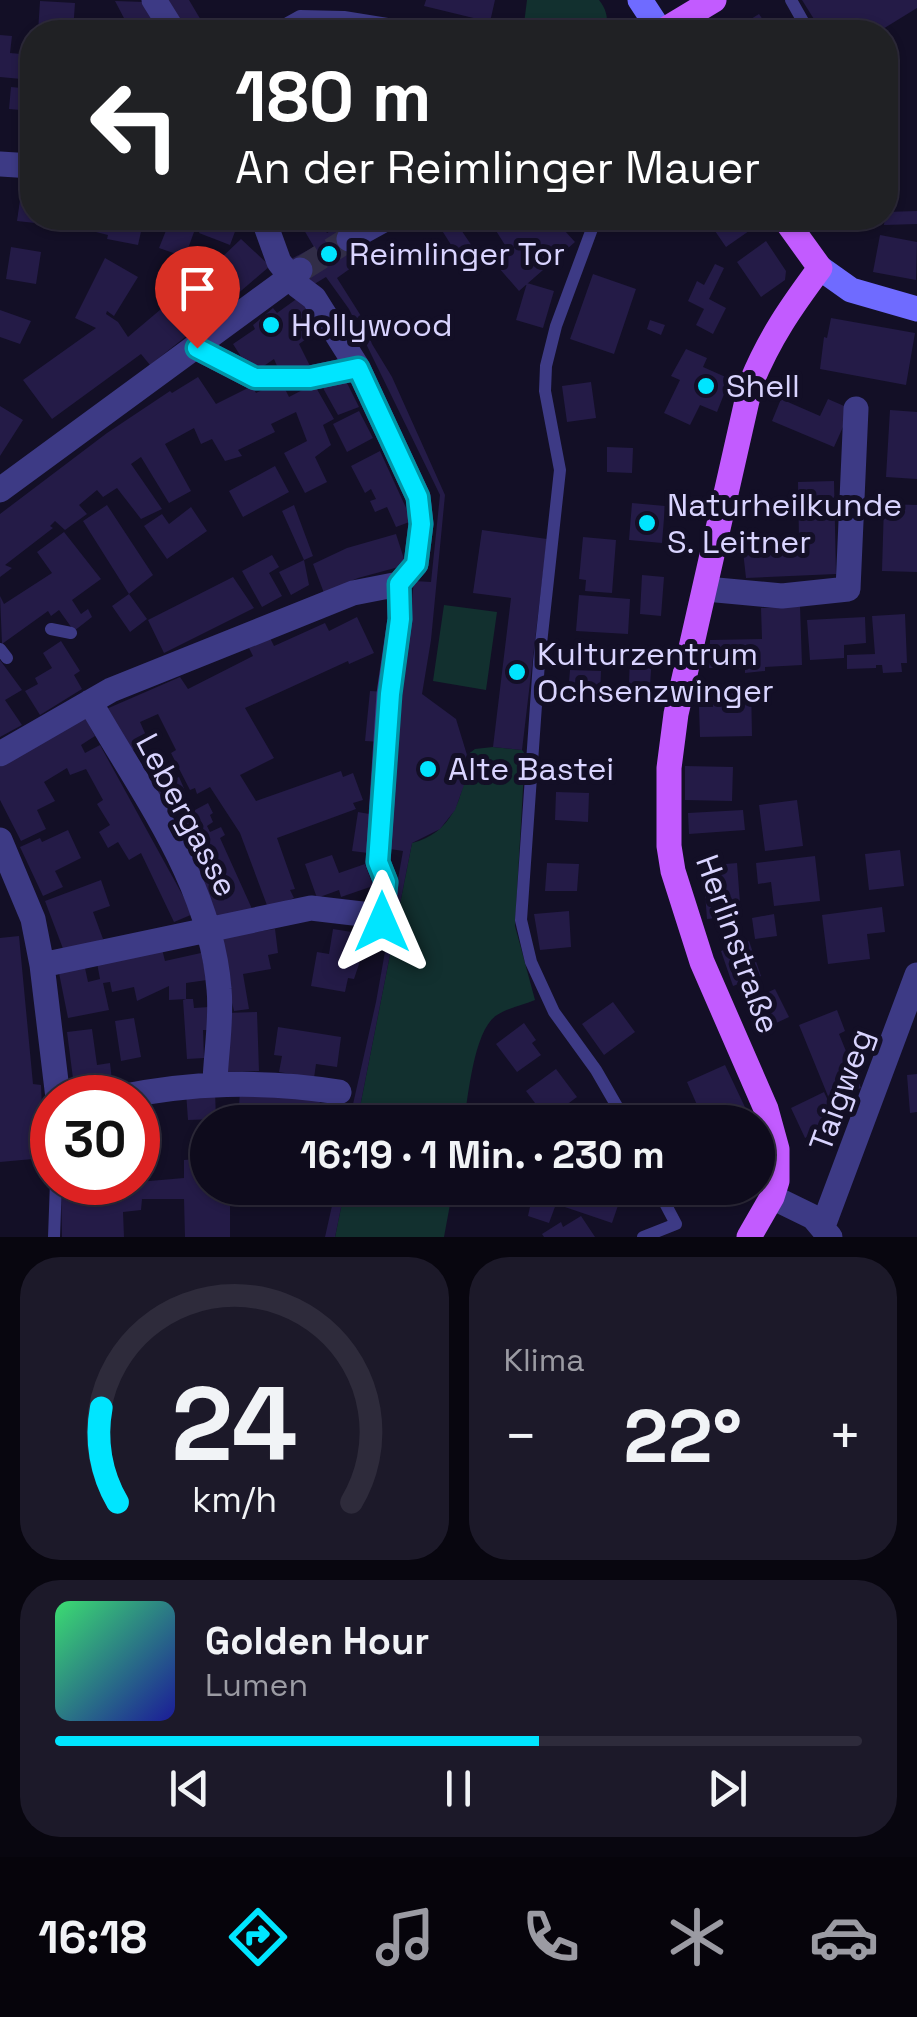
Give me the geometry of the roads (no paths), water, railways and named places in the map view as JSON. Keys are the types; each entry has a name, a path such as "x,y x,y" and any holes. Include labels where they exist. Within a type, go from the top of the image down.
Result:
{"main road":[{"path":"681,20 714,0"},
{"path":"793,230 820,268 850,290 917,309"},
{"name":"Herlinstraße","path":"765,1105 702,962 683,908 670,846 669,768 676,714 751,383 782,317 820,268"},
{"name":"Herlinstraße","path":"775,1144 775,1184"},
{"name":"Herlinstraße","path":"748,1237 767,1205"}],"street":[{"path":"0,754 101,690 353,593 399,584 416,564 421,524 418,497 358,368 314,298 294,273 279,262 267,230"},
{"path":"0,490 294,273"},
{"path":"197,348 255,378 310,378 358,368"},
{"path":"706,589 782,596 848,589 856,409"},
{"path":"42,966 311,908 362,914 387,923 386,882 378,862 390,694 400,619 399,584"},
{"name":"Lebergasse","path":"101,690 209,929 220,991 215,1082"},
{"path":"0,840 10,888 33,918 55,1075"},
{"name":"Taigweg","path":"826,1232 915,987"},
{"path":"160,1091 215,1082 288,1084 339,1092"},
{"path":"775,1198 806,1212 826,1232"}],"lane":[{"path":"293,20 300,16 363,20"},
{"path":"592,230 556,326 546,366 546,391 560,470 539,662 520,920 531,962 554,1012 616,1105"},
{"path":"52,629 71,633"},
{"path":"54,1237 55,1205"},
{"path":"643,1237 676,1224 666,1205"}],"tunnel":[{"path":"300,270 349,239"}],"place":[{"name":"Reimlinger Tor","path":"329,254"},
{"name":"Hollywood","path":"271,325"},
{"name":"Shell","path":"706,386"},
{"name":"Naturheilkunde S. Leitner","path":"647,523"},
{"name":"Kulturzentrum Ochsenzwinger","path":"517,672"},
{"name":"Alte Bastei","path":"428,769"}]}
